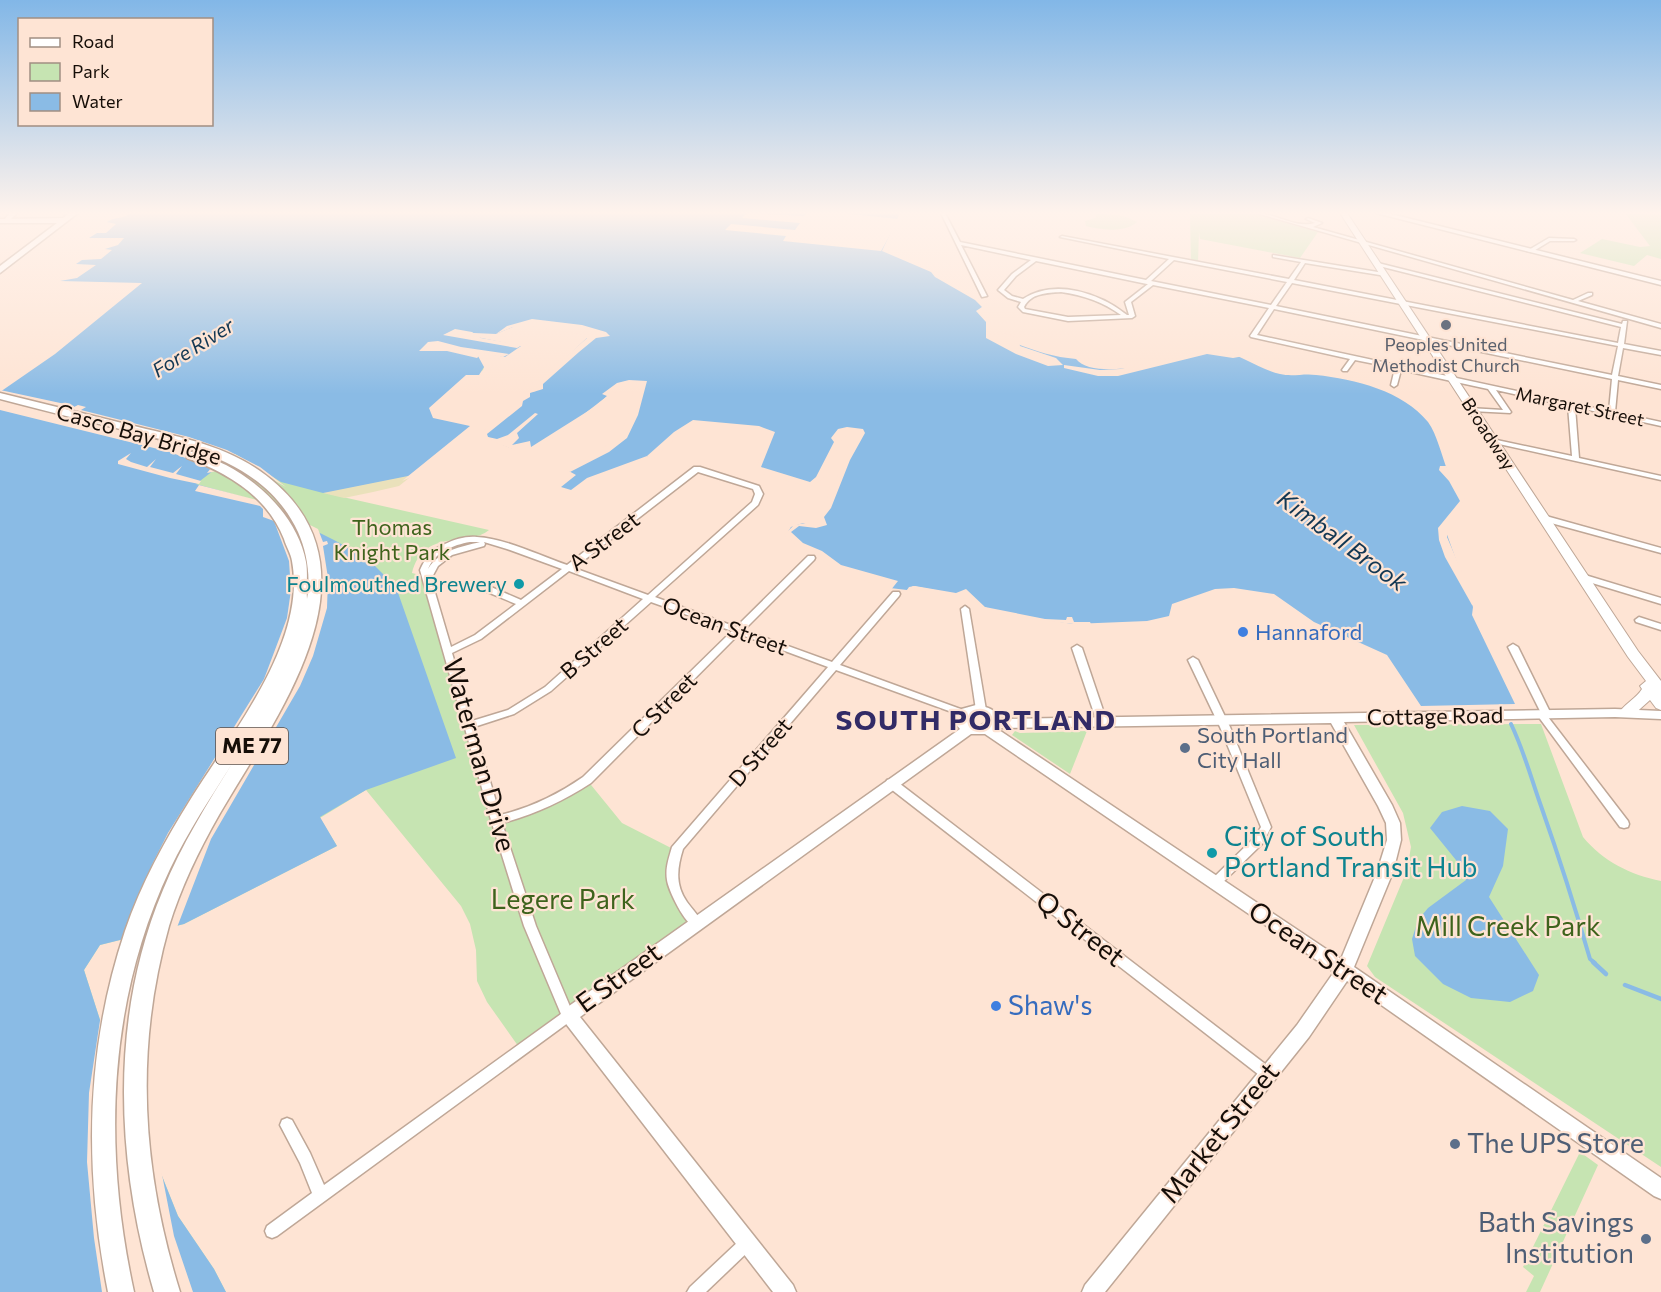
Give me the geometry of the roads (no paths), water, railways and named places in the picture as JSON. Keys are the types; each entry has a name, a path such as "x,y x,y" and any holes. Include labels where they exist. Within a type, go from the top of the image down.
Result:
{"main road":[{"name":"Broadway","path":"1384,275 1633,654 1655,689 1661,705"},
{"name":"Casco Bay Bridge","path":"0,396 172,439 239,464 258,475 289,505 310,541 315,562 313,610 297,664 266,724 187,858 160,926 144,989 133,1074 134,1135 139,1183 152,1249 167,1292"},
{"name":"Casco Bay Bridge","path":"0,404 171,448 231,472 259,491 277,511 288,529 298,560 298,607 279,668 180,831 159,873 136,930 120,981 102,1125 107,1222 121,1292"},
{"path":"1626,713 1655,689"}],"street":[{"path":"973,273 984,296"},
{"path":"1016,273 1001,290 1010,297 1024,301"},
{"path":"1103,273 1661,387"},
{"path":"1126,317 1110,303 1065,292 1037,292 1024,301 1021,307 1023,310 1057,318 1077,320 1126,317 1132,316 1128,302 1159,273"},
{"path":"1247,273 1661,353"},
{"path":"1270,307 1294,273"},
{"path":"1374,273 1384,275"},
{"path":"1411,273 1624,326"},
{"path":"1474,273 1660,325"},
{"path":"1618,273 1661,284"},
{"path":"1574,301 1590,294"},
{"name":"Margaret Street","path":"1270,307 1253,336 1661,424"},
{"path":"1612,414 1620,345 1628,316"},
{"path":"1345,370 1353,358"},
{"path":"1394,385 1398,367"},
{"path":"1472,409 1508,412 1491,388"},
{"path":"1571,405 1576,459"},
{"path":"1492,441 1661,478"},
{"name":"A Street","path":"449,651 472,641 697,469 750,485 756,488 758,499"},
{"name":"B Street","path":"469,726 511,712 534,699 651,599 758,499"},
{"path":"1543,518 1661,551"},
{"name":"Ocean Street","path":"428,577 435,565 449,553 486,542 510,547 963,713"},
{"name":"C Street","path":"496,820 514,816 553,801 587,780 811,558"},
{"name":"Waterman Drive","path":"428,577 496,820 530,926 568,1016 786,1292"},
{"path":"1582,577 1661,601"},
{"path":"488,590 521,603"},
{"name":"D Street","path":"696,922 673,889 671,867 678,847 896,594"},
{"path":"965,609 981,710 971,709 963,713 962,723 969,729"},
{"path":"1639,620 1661,627"},
{"path":"1512,647 1544,714 1624,824"},
{"path":"1077,648 1102,722"},
{"path":"1193,660 1221,719 1266,827 1259,840 1214,884"},
{"name":"Ocean Street","path":"981,710 989,714 990,727 1214,884 1345,970 1657,1183"},
{"name":"Cottage Road","path":"969,729 1221,719 1626,713 1661,715"},
{"name":"Market Street","path":"1092,1292 1303,1031 1345,970 1385,872 1394,840 1393,823 1385,805 1334,717"},
{"name":"E Street","path":"273,1231 696,922 969,729"},
{"name":"Q Street","path":"891,783 1268,1074"},
{"path":"287,1125 301,1149 321,1196"},
{"path":"695,1292 746,1244"}],"water":[{"name":"Fore River","path":"84,273 932,273 975,300 982,307 980,313 989,322 993,335 1054,356 1076,359 1087,366 1121,369 1216,350 1233,354 1280,374 1307,374 1362,383 1392,395 1418,411 1428,422 1437,439 1449,476 1463,501 1445,529 1473,607 1472,615 1515,704 1421,706 1387,655 1314,622 1274,594 1234,588 1215,589 1172,604 1169,616 1147,621 1073,624 1007,614 984,607 972,597 913,586 907,590 890,588 837,569 818,551 808,550 786,535 791,527 803,523 820,523 857,434 853,430 839,437 814,484 757,470 770,432 696,423 684,429 650,458 647,456 587,478 571,490 561,487 576,475 567,470 623,438 636,388 625,384 542,443 529,449 514,449 484,435 529,392 536,391 538,384 590,335 527,325 515,326 496,334 452,332 521,346 505,357 436,344 432,347 478,356 484,367 479,375 435,408 441,417 473,425 413,475 323,493 281,482 235,454 196,484 254,500 334,540 367,558 396,587 456,758 366,790 320,817 337,846 184,924 100,945 84,970 102,1026 178,1216 214,1269 226,1292 0,1292 0,392 55,354 142,283 60,281 77,278"},
{"path":"1462,806 1490,811 1508,829 1503,866 1489,897 1539,975 1533,991 1510,1002 1471,998 1443,984 1415,956 1412,939 1418,920 1428,908 1466,880 1460,865 1430,828 1442,812"}],"waterway":[{"name":"Kimball Brook","path":"1511,724 1524,754 1590,959 1595,963"},
{"name":"Kimball Brook","path":"1593,962 1606,974"},
{"name":"Kimball Brook","path":"1625,985 1661,999"}],"place":[{"name":"Peoples United Methodist Church","path":"1446,325"},
{"name":"Foulmouthed Brewery","path":"519,584"},
{"name":"Hannaford","path":"1243,632"},
{"name":"South Portland City Hall","path":"1185,748"},
{"name":"City of South Portland Transit Hub","path":"1212,853"},
{"name":"Shaw's","path":"996,1006"},
{"name":"The UPS Store","path":"1455,1144"},
{"name":"Bath Savings Institution","path":"1646,1239"}],"district":[{"name":"SOUTH PORTLAND","path":"976,720"}],"park label":[{"name":"Thomas Knight Park","path":"392,540"},
{"name":"Legere Park","path":"563,900"},
{"name":"Mill Creek Park","path":"1508,927"}]}
